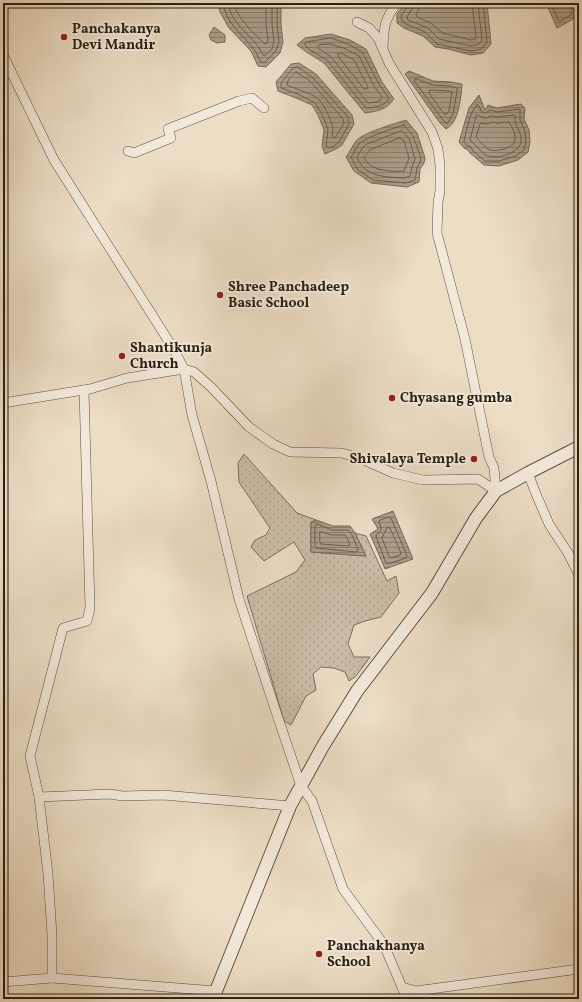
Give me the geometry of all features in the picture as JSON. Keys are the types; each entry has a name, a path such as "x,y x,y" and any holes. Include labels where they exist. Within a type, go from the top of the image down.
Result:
{"street":[{"path":"382,49 384,27 389,13 397,3"},
{"path":"357,22 369,28 378,38 389,63 432,132 438,149 440,165 440,191 438,202 437,233 465,339 489,457 494,468 496,491"},
{"path":"3,55 54,160 154,316 184,368 192,415 211,481 239,599 301,786 312,801 343,889 384,945 408,999"},
{"path":"128,151 134,153 171,138 168,129 238,101 252,98 264,108"},
{"path":"3,403 90,389 127,378 184,368 194,372 211,387 249,427 273,444 290,452 342,453 359,458 393,473 424,480 478,478 496,491"},
{"path":"52,978 52,936 48,874 39,797 30,756 63,628 87,621 90,608 84,390"},
{"path":"3,982 52,978 215,995 290,806 323,746 357,691 432,594 476,518 496,491 579,447"},
{"path":"528,473 550,524 568,553 579,575"},
{"path":"39,797 110,794 122,796 163,795 290,806"},
{"path":"402,987 416,991 579,969"}],"shaded area":[{"path":"244,454 297,513 316,520 311,522 311,552 366,556 355,533 366,536 387,581 396,576 399,593 381,617 354,625 348,644 354,657 370,657 356,676 349,681 345,672 334,668 321,667 313,674 316,690 306,696 291,725 284,721 247,596 296,572 305,560 294,542 264,561 251,547 255,540 266,535 270,528 239,482 238,463"}],"water":[{"path":"218,3 281,3 283,42 280,53 266,67 258,66 251,51 229,28 220,12"},
{"path":"406,3 487,3 491,44 483,53 471,55 435,47 423,36 404,28 397,23 397,14"},
{"path":"546,3 577,3 575,18 557,28"},
{"path":"214,27 225,35 225,42 217,43 211,40 209,35"},
{"path":"331,34 350,40 366,49 382,82 394,99 388,106 378,111 365,113 324,63 297,45 305,38"},
{"path":"299,63 316,74 352,115 354,124 342,145 325,154 322,146 324,130 312,105 278,91 276,82 291,64"},
{"path":"409,71 433,81 462,84 457,116 446,129 440,123 405,74"},
{"path":"479,95 485,110 488,105 497,108 521,104 525,108 524,119 529,130 530,142 528,152 518,160 499,166 484,165 459,142 469,108"},
{"path":"406,120 417,133 425,158 420,169 419,182 407,187 371,183 354,171 346,157 356,141 372,131"},
{"path":"393,511 413,559 385,569 370,534 378,529 372,519"},
{"path":"316,520 333,526 350,526 366,556 311,552 311,522"}],"place":[{"name":"Panchakanya Devi Mandir","path":"64,37"},
{"name":"Shree Panchadeep Basic School","path":"220,295"},
{"name":"Shantikunja Church","path":"122,356"},
{"name":"Chyasang gumba","path":"392,398"},
{"name":"Shivalaya Temple","path":"474,459"},
{"name":"Panchakhanya School","path":"319,954"}]}
